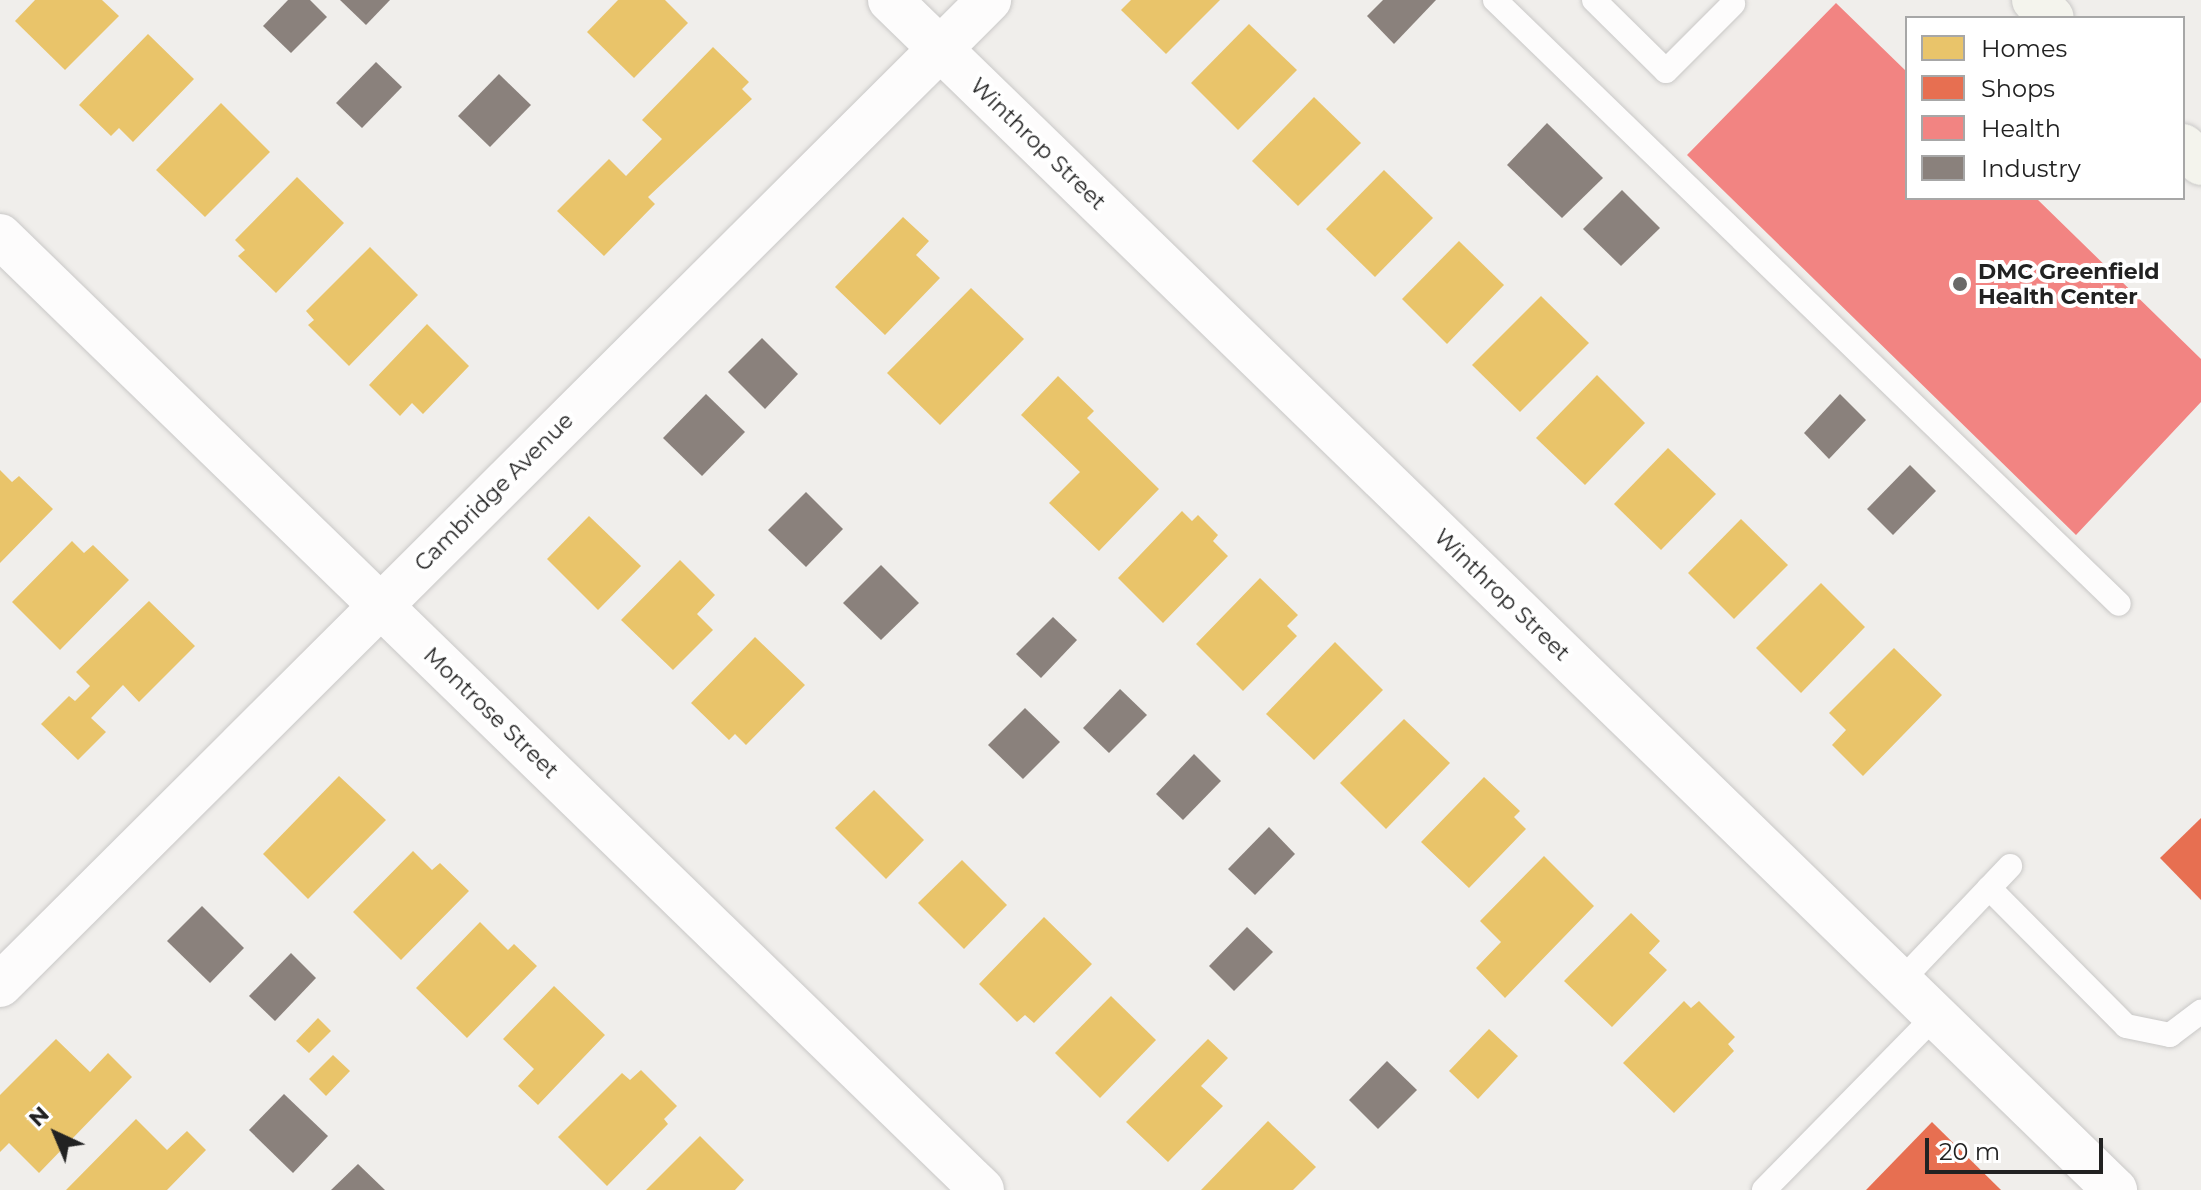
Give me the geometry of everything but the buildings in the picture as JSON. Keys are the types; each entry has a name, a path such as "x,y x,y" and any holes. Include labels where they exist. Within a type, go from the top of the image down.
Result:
{"main road":[{"path":"2034,0 2050,16"},
{"path":"2185,148 2201,163"}],"street":[{"name":"Winthrop Street","path":"890,0 2115,1190"},
{"name":"Cambridge Avenue","path":"0,985 989,0"},
{"name":"Montrose Street","path":"0,236 982,1190"}],"lane":[{"path":"1495,0 2119,604"},
{"path":"1594,0 1666,71 1733,1"},
{"path":"1900,982 2010,866"},
{"path":"1989,888 2126,1026 2170,1035 2201,1012"},
{"path":"1764,1190 1936,1015"}],"place":[{"name":"DMC Greenfield Health Center","path":"1960,284"}]}
